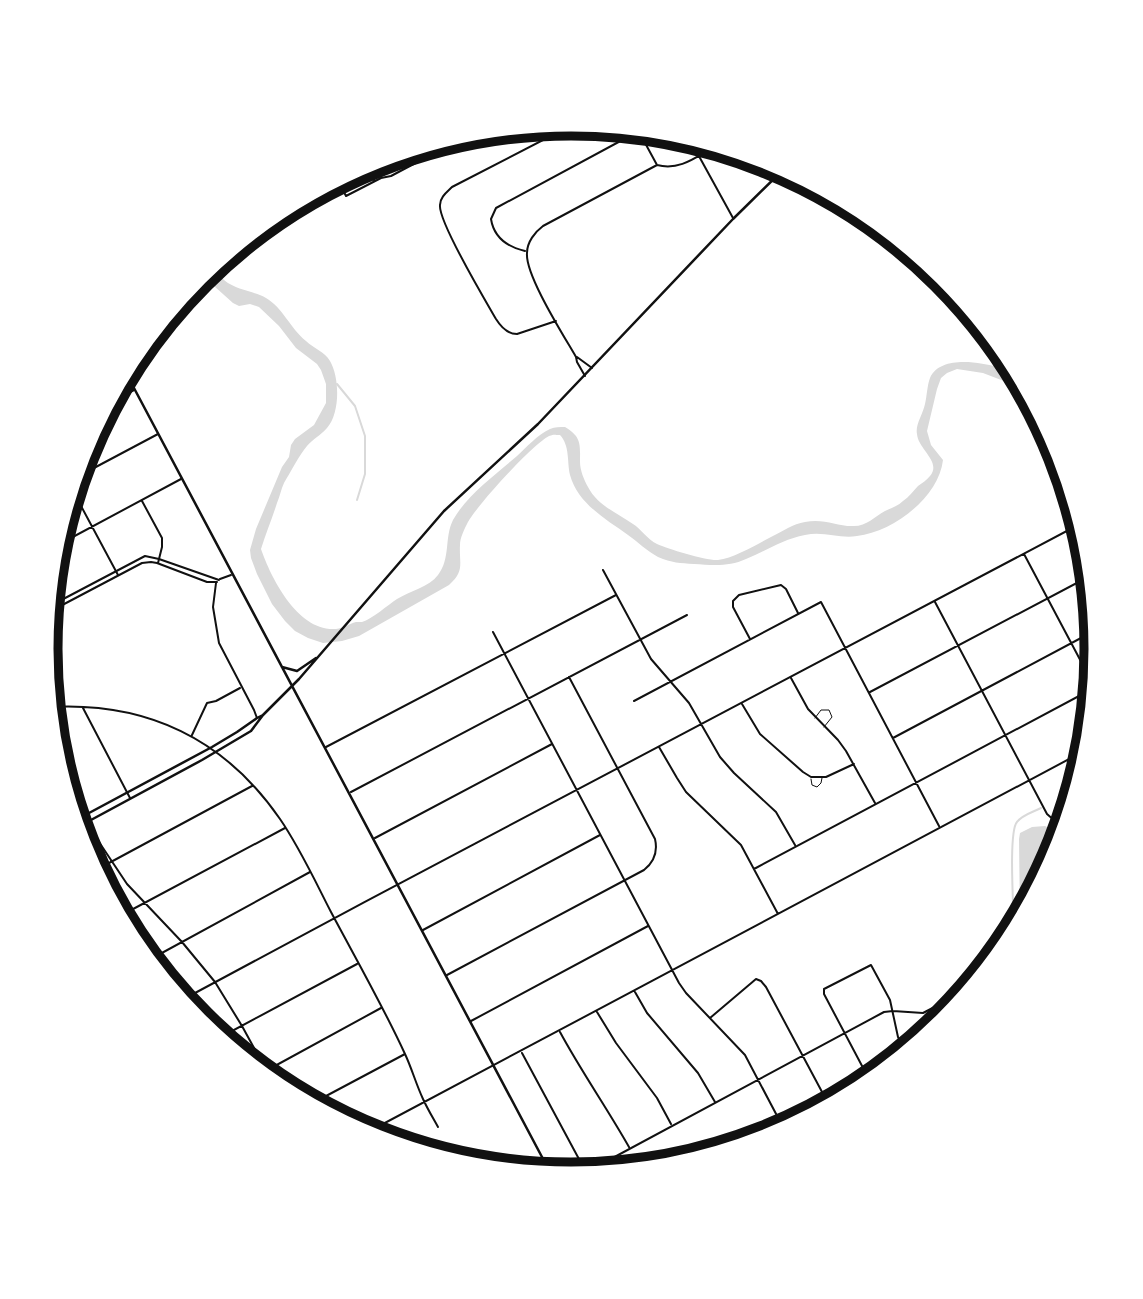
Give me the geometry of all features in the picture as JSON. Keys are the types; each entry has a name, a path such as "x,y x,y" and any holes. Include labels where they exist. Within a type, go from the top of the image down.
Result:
{"main road":[{"path":"88,822 251,731 444,511 538,424 775,178"},
{"path":"132,385 545,1162"},
{"path":"282,667 297,671 321,654"},
{"path":"85,815 209,748 263,715"}],"street":[{"path":"549,137 452,187 443,196 440,212 496,319 505,331 517,334 556,321"},
{"path":"527,251 507,245 497,234 491,219 496,208 624,139"},
{"path":"643,141 657,165"},
{"path":"696,151 733,219"},
{"path":"585,376 530,272 527,251 532,238 543,226 657,165 677,167 704,153"},
{"path":"343,190 346,196 428,156"},
{"path":"372,177 374,181"},
{"path":"576,357 592,368"},
{"path":"127,394 134,390"},
{"path":"90,471 158,434"},
{"path":"70,538 182,479"},
{"path":"141,500 162,538 158,563"},
{"path":"79,503 118,575"},
{"path":"191,995 1071,529"},
{"path":"1024,553 1084,668"},
{"path":"60,600 141,557 150,556 218,581"},
{"path":"60,606 142,563 158,563 207,582 218,581 232,574"},
{"path":"603,570 655,665 689,703 720,757 776,812 796,847"},
{"path":"218,581 213,609 219,643 257,718"},
{"path":"869,693 1081,581"},
{"path":"750,639 733,607 734,599 739,595 781,585 786,589 799,614"},
{"path":"325,747 616,595"},
{"path":"934,601 1047,814 1055,822"},
{"path":"634,701 821,602 940,828"},
{"path":"350,793 687,615"},
{"path":"493,632 672,971 686,993 745,1055 779,1119"},
{"path":"892,738 1085,635"},
{"path":"446,976 644,870 653,862 657,847 652,833 569,677"},
{"path":"790,677 804,704 838,740 875,804"},
{"path":"192,736 207,703 242,688"},
{"path":"754,869 1083,693"},
{"path":"742,703 760,734 799,770 811,777 822,778 854,764"},
{"path":"61,707 100,708 162,723 192,736 215,752 253,786 286,827 382,1008 438,1127"},
{"path":"82,707 130,798"},
{"path":"254,710 263,715"},
{"path":"374,838 552,744"},
{"path":"659,746 681,786 739,842 778,914"},
{"path":"380,1126 1074,757"},
{"path":"106,865 253,786"},
{"path":"88,822 127,884 182,942 215,982 259,1057"},
{"path":"130,911 286,827"},
{"path":"422,930 600,835"},
{"path":"159,955 310,872"},
{"path":"470,1021 648,926"},
{"path":"229,1033 358,963"},
{"path":"865,1071 823,991 871,965 890,1000 901,1043"},
{"path":"710,1018 748,984 759,979 766,987 824,1096"},
{"path":"635,991 647,1013 698,1073 715,1102"},
{"path":"606,1162 884,1013 920,1013 946,1001"},
{"path":"272,1067 382,1008"},
{"path":"933,1008 936,1012"},
{"path":"597,1012 616,1043 657,1098 672,1126"},
{"path":"559,1031 629,1149"},
{"path":"522,1052 581,1163"},
{"path":"322,1098 405,1054"}],"lane":[{"path":"815,718 821,710 829,710 831,719 824,727"},
{"path":"811,777 811,784 815,787 821,783 822,778"}],"shaded area":[{"path":"220,275 235,287 272,302 300,336 328,358 336,377 336,405 331,422 304,449 284,483 261,549 288,601 298,613 322,628 336,629 362,622 434,579 445,562 450,527 466,502 536,438 552,428 565,427 577,438 584,478 602,504 636,526 657,544 697,557 718,560 738,554 801,523 818,521 846,526 862,525 907,498 933,471 931,461 918,440 917,431 930,378 942,366 961,362 990,365 1002,368 1011,384 983,373 957,369 941,378 927,431 931,445 943,460 940,474 924,499 899,520 871,533 851,537 819,534 797,537 740,562 720,565 680,563 658,557 602,517 586,503 574,485 563,439 560,435 549,436 518,463 472,516 461,540 459,571 449,585 359,636 323,643 295,631 285,621 272,604 257,574 250,550 282,467 289,457 291,445 314,425 326,403 326,384 317,364 296,348 279,326 259,307 250,304 239,306 214,286 213,282"},
{"path":"1045,826 1052,830 1020,899 1020,833 1032,827"}],"waterway":[{"path":"337,384 355,406 365,436 365,474 357,500"},
{"path":"1013,910 1014,829 1022,817 1041,808"}]}
